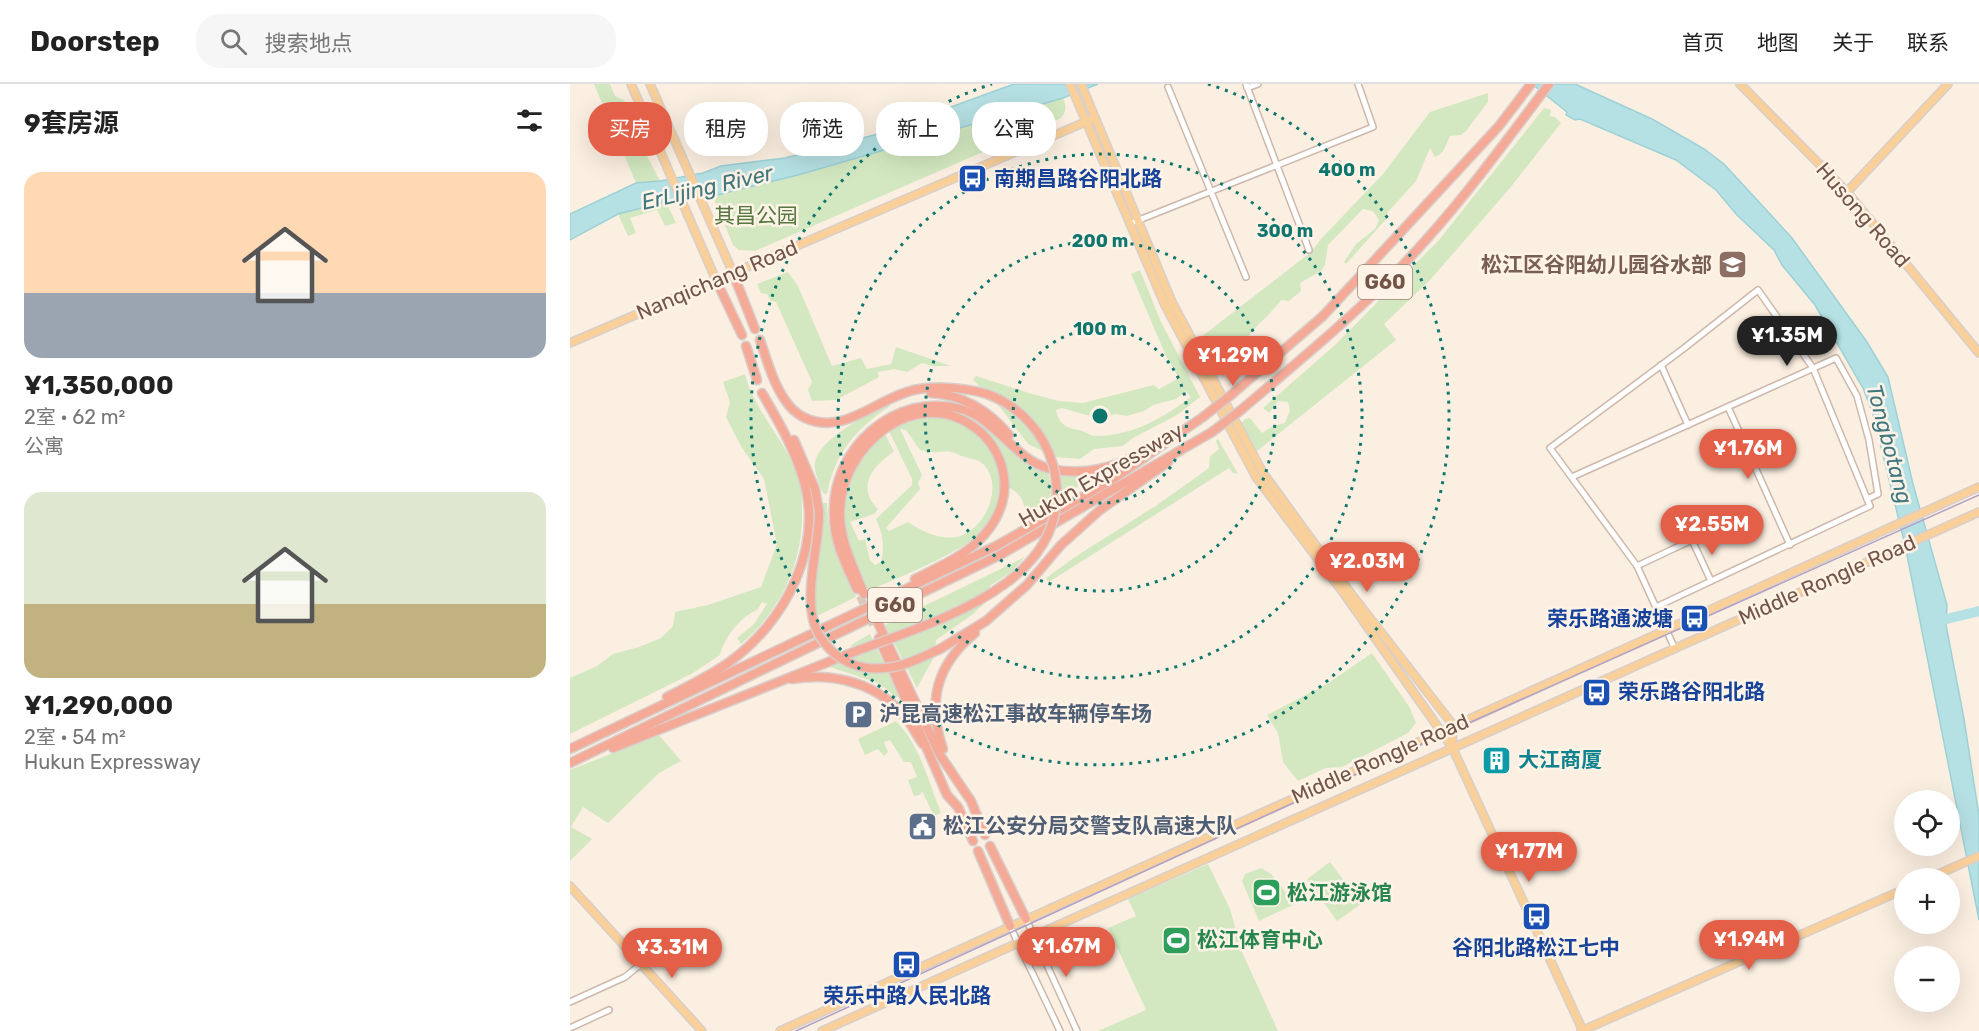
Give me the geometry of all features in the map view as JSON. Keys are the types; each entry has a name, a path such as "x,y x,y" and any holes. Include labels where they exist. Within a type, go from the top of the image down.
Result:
{"highway":[{"name":"Hukun Expressway","path":"570,749 996,546 1112,480 1202,415 1323,316 1499,126 1531,84"},
{"name":"Hukun Expressway","path":"570,763 1000,555 1212,432 1338,327 1397,270 1451,209 1549,84"},
{"path":"732,273 755,329"},
{"path":"716,280 742,335"},
{"path":"570,763 952,613 991,594 1026,567 1046,539 1053,518 1056,498 1054,469 1048,451 1033,426 1019,412 987,394 950,389 915,389 839,422 827,424 814,422 792,409 785,401 760,340"},
{"path":"746,346 757,380"},
{"path":"570,749 727,664 764,632 790,592 806,543 807,491 788,441 762,393 793,439 810,473 815,489 819,512 818,539 810,593 816,629 825,645 842,660 855,665 882,669 904,664 940,649 986,621"},
{"path":"903,393 937,393 980,407 994,418 1020,451"},
{"path":"800,641 974,545 992,525 1003,501 1004,474 998,456 989,440 969,424 958,418 938,414 908,418 886,427 867,443 853,462 843,486 839,513 847,552 862,595 841,554 837,541 833,513 834,498 837,483 855,448 873,429 894,415 932,405 962,409 988,423 1032,461 1048,468 1067,472 1087,472 1136,456 1202,415"},
{"path":"947,767 935,718 938,683 954,653 1027,585 1061,545 1100,510 1212,432"},
{"path":"973,841 957,807 947,795 876,624 947,767 971,801 985,835"},
{"path":"772,684 813,677 835,677 857,683 892,703 906,717 926,746"},
{"path":"990,846 1026,919"},
{"path":"978,851 1010,926"}],"main road":[{"path":"631,84 716,280"},
{"path":"650,84 703,201 732,273"},
{"path":"1070,84 1178,314 1273,489 1453,725 1452,747"},
{"path":"1081,84 1171,318 1256,477 1345,595 1452,747 1582,1031 1894,894"},
{"name":"Husong Road","path":"1740,84 1847,192 1979,352"},
{"path":"1847,192 1948,84"},
{"name":"Nanqichang Road","path":"570,343 1095,118"},
{"name":"Middle Rongle Road","path":"780,1031 1979,487"},
{"name":"Middle Rongle Road","path":"822,1031 1979,512"},
{"path":"1952,868 1979,856"},
{"path":"570,886 702,1031"}],"street":[{"path":"1258,84 1246,86 1309,250"},
{"path":"1134,222 1373,127 1358,84"},
{"path":"1168,87 1245,277"},
{"path":"1656,607 1870,506 1813,368 1758,290 1550,448 1637,566 1675,649"},
{"path":"1572,477 1836,358 1857,396 1869,440 1878,495 1867,499"},
{"path":"1661,365 1688,425"},
{"path":"1728,407 1790,545"},
{"path":"1637,566 1692,540 1711,581"},
{"path":"1026,919 1077,1031"},
{"path":"1010,926 1060,1031"},
{"path":"570,1002 625,977 641,964"},
{"path":"570,1028 609,1010"}],"green space":[{"path":"594,84 610,84 615,96 625,102 602,102"},
{"path":"1488,93 1488,102 1466,131 1461,135 1450,136 1443,151 1435,157 1430,148 1416,181 1387,213 1388,217 1346,264 1344,262 1356,244 1375,229 1379,220 1373,211 1363,209 1328,245 1325,265 1321,271 1300,283 1301,291 1289,301 1281,300 1241,344 1234,343 1218,354 1207,348 1201,337 1310,253 1383,174 1430,112"},
{"name":"其昌公园","path":"1063,98 1065,108 1061,118 1056,120 1056,102 1049,102"},
{"path":"1544,108 1551,110 1550,116 1555,117 1561,123 1510,188 1431,279 1384,324 1396,340 1257,451 1254,451 1239,426 1245,419 1250,418 1262,433 1273,426 1285,423 1290,410 1288,402 1278,401 1269,413 1263,408 1335,345 1439,240"},
{"name":"其昌公园","path":"972,124 974,156 755,251 739,250 733,245 713,196 876,152 876,156 960,156 960,128"},
{"path":"625,156 647,156 660,181 636,183"},
{"path":"666,202 676,223 665,226 657,210 630,218 636,233 628,236 618,214"},
{"path":"1140,270 1161,322 1200,397 1177,415 1133,438 1123,446 1094,449 1080,459 1055,457 1028,444 996,402 973,380 976,376 1059,401 1083,403 1154,385 1159,389 1179,378 1166,356 1131,274","holes":["1186,391 1191,397 1146,424 1109,435 1094,436 1066,426 1061,422 1056,410 1062,408 1097,418 1116,414 1127,416 1144,411 1153,405 1176,399"]},
{"path":"788,272 798,286 832,366 861,358 867,369 891,364 896,347 951,366 932,366 922,363 907,372 894,369 878,372 879,377 836,400 812,401 808,390 812,382 776,302 771,301 767,294 761,293 757,284"},
{"path":"745,374 755,400 792,462 800,484 802,502 799,549 787,584 768,616 741,644 737,638 753,625 767,604 762,602 757,610 739,622 725,642 720,655 693,673 570,734 570,678 597,666 613,654 661,638 673,626 675,612 708,605 761,587 777,544 764,479 742,448 726,417 730,402 723,382"},
{"path":"889,402 890,406 857,433 841,454 827,494 823,493 815,469 819,453 835,436"},
{"path":"955,410 975,417 1004,441 1024,462 1048,471 1051,487 1050,505 1033,514 1025,512 1020,497 1008,487 1006,465 970,421"},
{"path":"930,415 960,424 977,434 990,449 997,463 1000,481 997,503 988,525 967,544 868,591 854,559 845,528 844,497 855,463 864,451 884,433 894,451 874,470 868,484 871,501 878,509 874,514 850,522 859,541 865,539 870,560 875,565 881,562 883,541 876,519 912,485 912,479 888,429 897,424","holes":["900,429 906,430 920,450 954,452 982,463 989,472 992,483 989,506 976,526 966,533 950,538 937,536 908,522 889,531 886,528 920,489 918,483 922,475"]},
{"path":"1218,439 1238,474 1233,473 1229,468 1049,582 1046,578 1075,557 1157,505 1209,468 1210,456 1219,449 1216,441"},
{"path":"1059,474 1076,476 1094,474 1095,477 1060,497"},
{"path":"822,503 827,503 832,541 856,597 815,617 812,606"},
{"path":"1025,557 1012,571 990,586 988,600 973,614 936,640 934,657 917,688 885,625"},
{"path":"870,634 899,696 895,698 888,690 875,682 827,666 855,653 851,645"},
{"path":"1372,653 1410,708 1416,723 1408,733 1342,767 1326,768 1298,781 1283,762 1278,733 1267,715 1327,684"},
{"path":"896,721 918,753 941,813 934,816 922,791 920,795 914,796 908,780 917,777 911,762 904,762 890,740 884,742 888,752 884,756 878,749 865,755 858,739"},
{"path":"659,735 681,761 659,773 608,823 583,807 571,827 592,839 570,861 570,770"},
{"path":"1330,862 1361,904 1337,921 1307,879"},
{"name":"松江体育中心","path":"1208,864 1230,909 1242,952 1278,1031 1098,1031 1146,1010 1108,928 1136,916 1128,899"},
{"name":"松江游泳馆","path":"1261,868 1271,874 1295,904 1259,921 1242,881 1245,874"}],"water":[{"path":"1014,84 1098,84 1049,102 972,102 972,124 960,128 960,104"},
{"name":"Tongbotang","path":"1532,84 1575,84 1652,119 1704,149 1724,164 1792,238 1867,342 1888,377 1913,484 1947,605 1946,625 1979,816 1979,920 1960,824 1960,790 1953,790 1905,545 1873,414 1863,388 1815,305 1782,265 1774,250 1737,215 1716,190 1676,160 1580,119 1575,120 1566,115 1567,112"},
{"path":"876,134 876,152 864,156 864,138"},
{"name":"ErLijing River","path":"793,156 863,156 713,196 670,201 618,214 570,240 570,214 636,183 703,173 721,166"}],"waterway":[{"path":"1934,622 1979,611"}],"tunnel":[{"path":"860,596 873,625"}],"tram line":[{"path":"796,1031 1426,742 1979,495"}],"place":[{"name":"南期昌路谷阳北路","path":"973,179"},
{"name":"松江区谷阳幼儿园谷水部","path":"1733,265"},
{"name":"荣乐路通波塘","path":"1694,619"},
{"name":"荣乐路谷阳北路","path":"1597,692"},
{"name":"沪昆高速松江事故车辆停车场","path":"858,714"},
{"name":"大江商厦","path":"1497,760"},
{"name":"松江公安分局交警支队高速大队","path":"922,826"},
{"name":"松江游泳馆","path":"1266,893"},
{"name":"谷阳北路松江七中","path":"1536,917"},
{"name":"松江体育中心","path":"1176,940"},
{"name":"荣乐中路人民北路","path":"907,965"}]}
